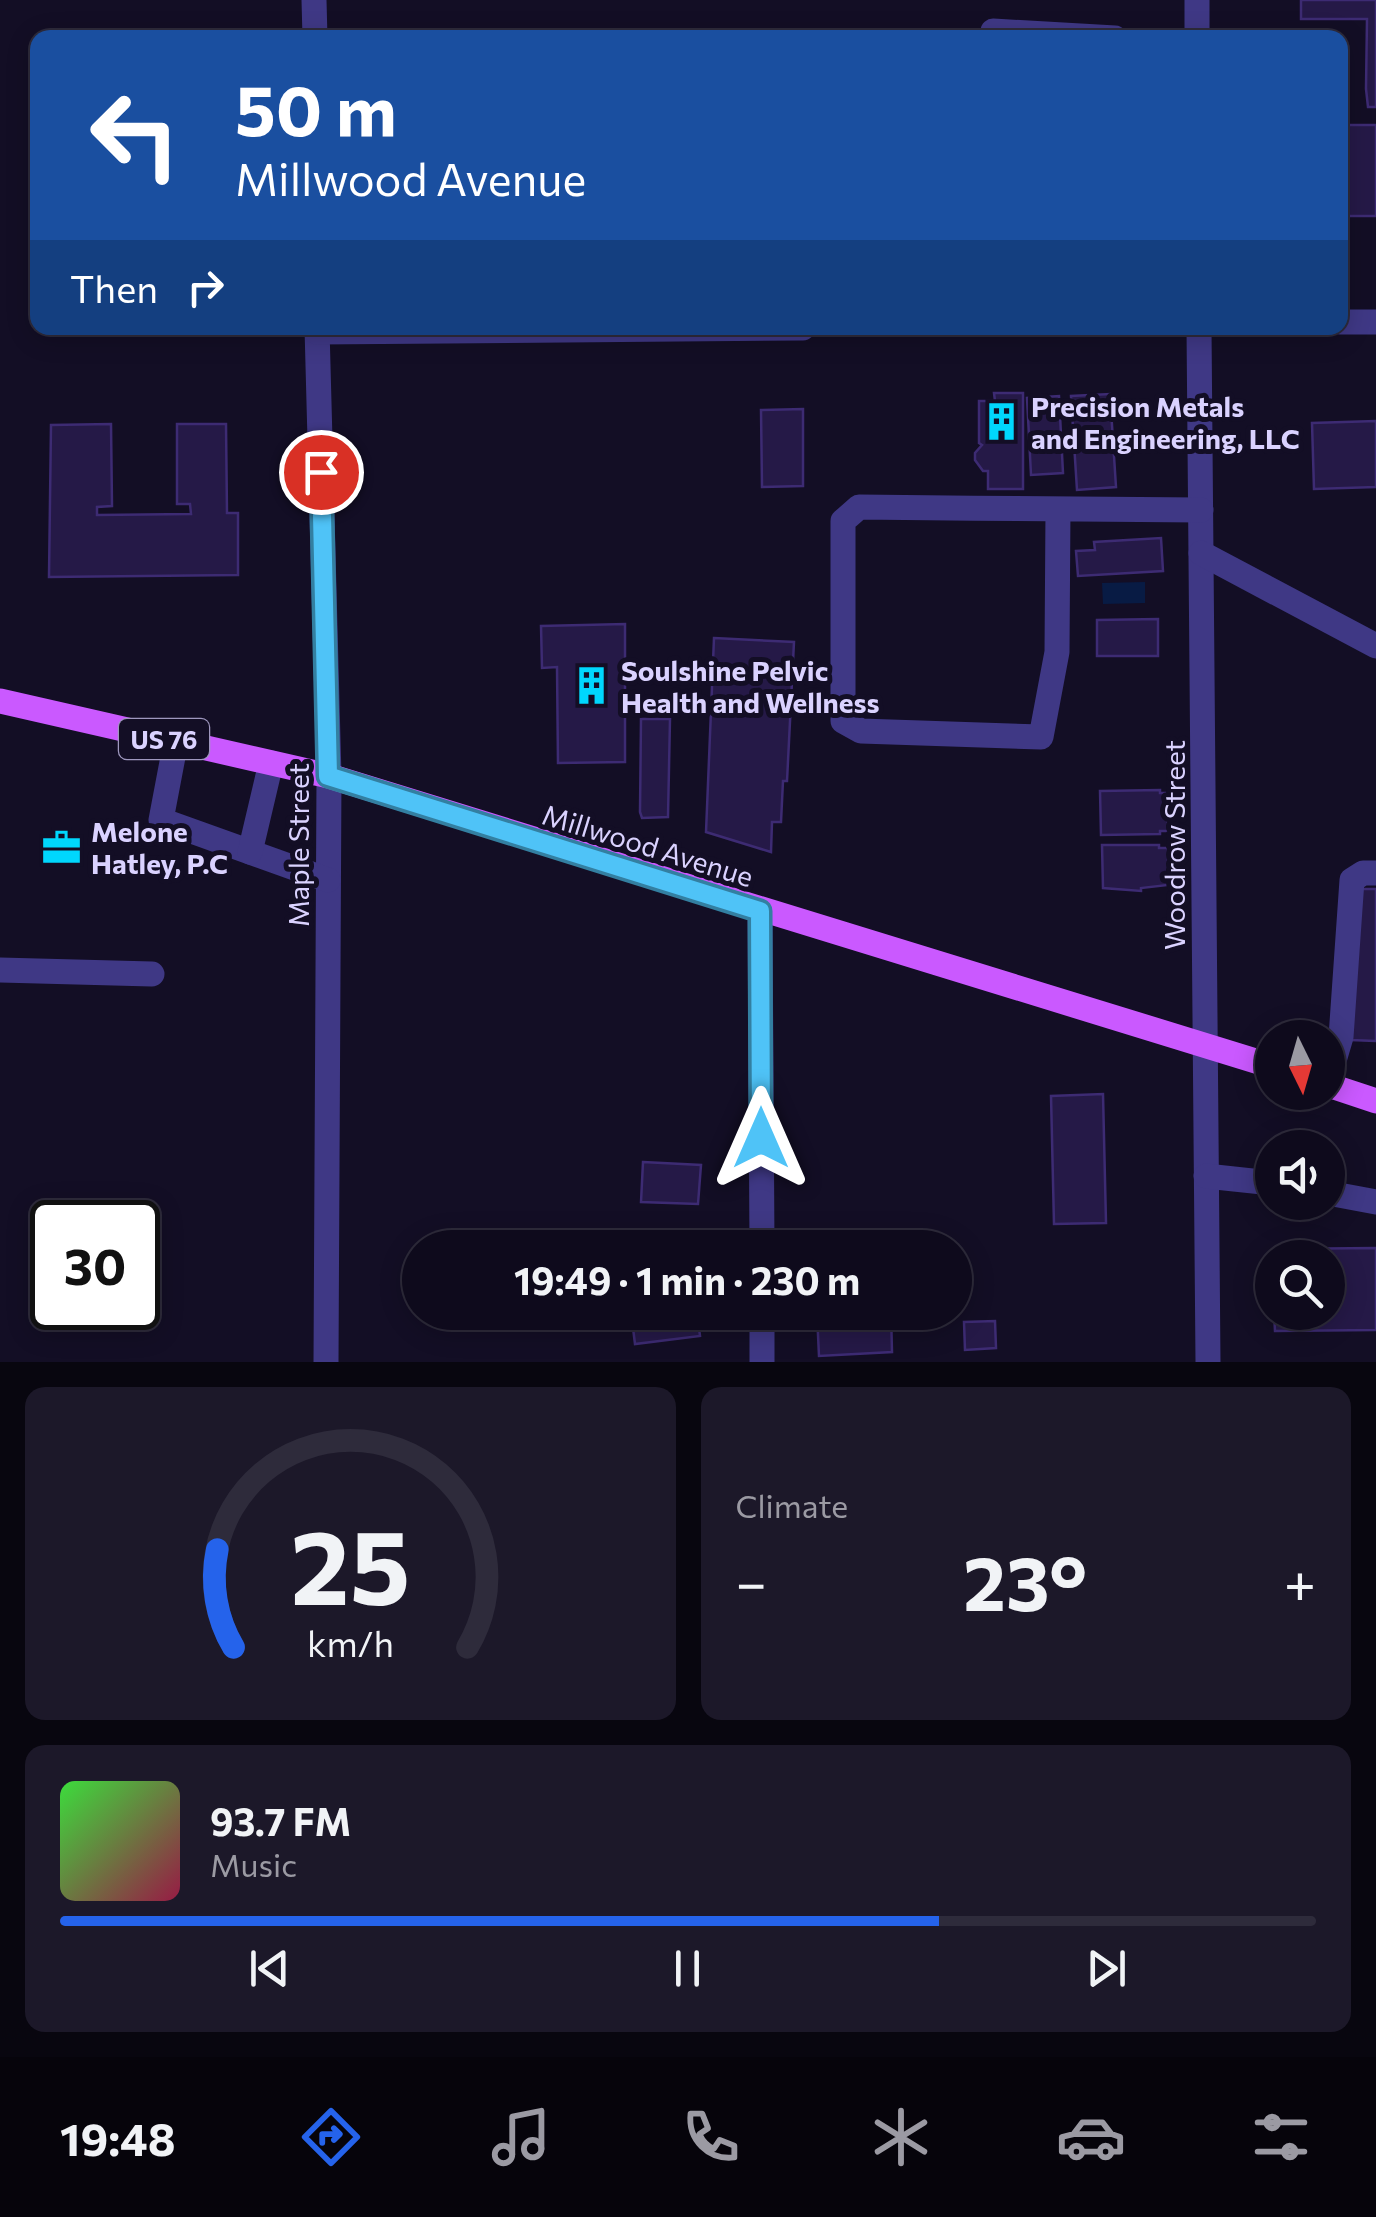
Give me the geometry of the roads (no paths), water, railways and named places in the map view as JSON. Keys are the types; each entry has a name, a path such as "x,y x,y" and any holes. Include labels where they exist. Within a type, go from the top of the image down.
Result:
{"main road":[{"name":"Millwood Avenue","path":"0,701 328,776 1255,1060"},
{"path":"1345,1089 1376,1101"}],"street":[{"path":"314,0 315,30"},
{"path":"1196,0 1197,30"},
{"path":"1348,322 1376,322"},
{"name":"Maple Street","path":"317,335 328,776 326,1362"},
{"name":"Woodrow Street","path":"1200,335 1208,1362"},
{"path":"1058,509 1057,652 1041,737 861,731 843,720 843,522 859,507 1201,510"},
{"path":"1201,553 1376,646"},
{"path":"176,742 160,820 328,880"},
{"path":"250,852 271,764"},
{"path":"1342,1020 1352,880 1363,873 1376,873"},
{"path":"760,911 762,1230"},
{"path":"0,970 152,974"},
{"path":"1206,1176 1255,1180"},
{"path":"1345,1196 1376,1202"},
{"path":"762,1330 762,1362"}],"water":[{"path":"1145,582 1145,603 1103,604 1102,583"}],"place":[{"name":"Precision Metals and Engineering, LLC","path":"1001,422"},
{"name":"Soulshine Pelvic Health and Wellness","path":"591,686"},
{"name":"Melone Hatley, P.C","path":"61,847"}]}
